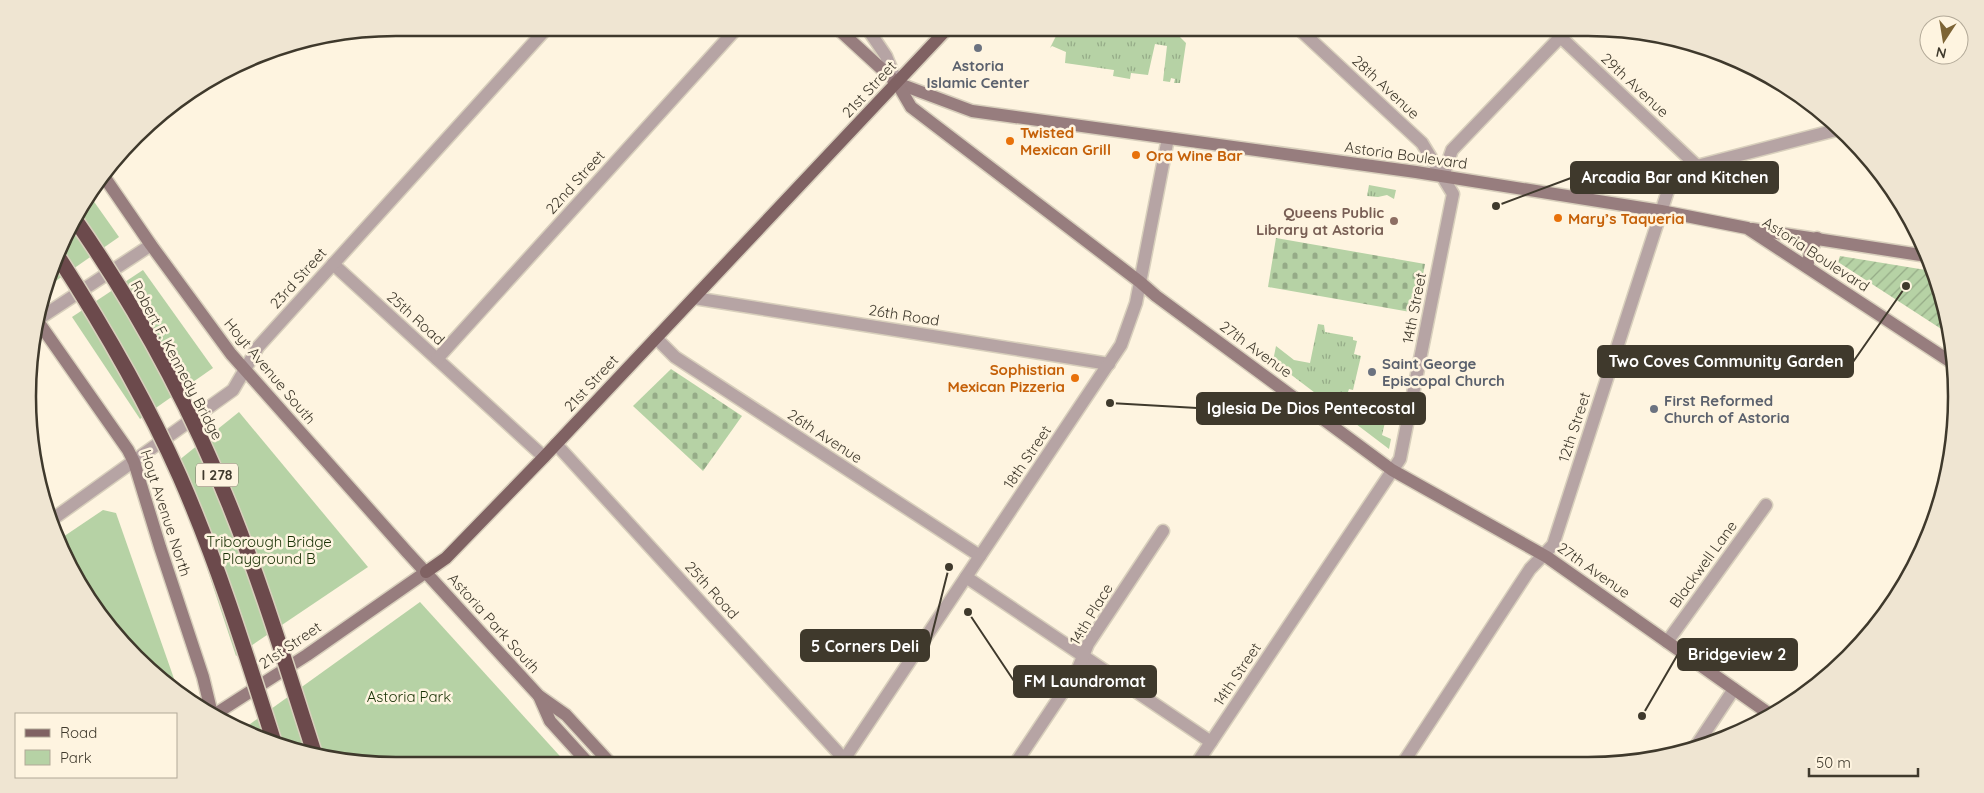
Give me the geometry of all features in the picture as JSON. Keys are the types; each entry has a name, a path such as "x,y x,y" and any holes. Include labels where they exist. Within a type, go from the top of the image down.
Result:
{"highway":[{"name":"Robert F. Kennedy Bridge","path":"79,226 140,323 208,454 249,556 312,746"},
{"name":"I 278","path":"62,263 108,336 180,476 222,584 272,734"}],"main road":[{"name":"Astoria Boulevard","path":"847,36 897,83 972,111 1444,176 1661,211 1747,228 1946,359"},
{"name":"21st Street","path":"221,711 307,655 446,558 941,36"},
{"name":"27th Avenue","path":"897,83 911,107 1156,296 1392,470 1543,555 1764,710"},
{"name":"Hoyt Avenue South","path":"108,182 151,245 231,354 426,572"},
{"path":"1747,228 1918,255"},
{"path":"1807,267 1810,253 1817,238"},
{"name":"Hoyt Avenue North","path":"43,328 128,450 134,462 160,548 203,677 210,704"},
{"name":"Astoria Park South","path":"426,572 539,696 566,715 605,757"},
{"name":"Astoria Park South","path":"539,696 550,721 583,757"}],"street":[{"name":"23rd Street","path":"57,516 233,390 258,347 541,36"},
{"name":"22nd Street","path":"437,359 730,36"},
{"path":"872,36 886,56 897,83"},
{"name":"28th Avenue","path":"1307,36 1422,143 1444,176"},
{"path":"1444,176 1452,150 1555,36"},
{"name":"29th Avenue","path":"1565,36 1696,166"},
{"name":"12th Street","path":"1407,757 1530,569 1553,545 1674,172 1831,131"},
{"name":"18th Street","path":"845,757 1121,345 1136,303 1168,138"},
{"name":"14th Street","path":"1201,757 1402,454 1453,194 1444,176"},
{"path":"46,314 151,245"},
{"name":"25th Road","path":"333,264 544,456"},
{"name":"26th Road","path":"694,298 1109,364"},
{"name":"26th Avenue","path":"656,338 674,357 980,556"},
{"name":"25th Road","path":"556,444 838,757"},
{"name":"Blackwell Lane","path":"1667,642 1766,505"},
{"name":"14th Place","path":"1020,757 1077,671 1088,644 1163,531"},
{"path":"966,577 1211,742"},
{"path":"1701,739 1734,689"}],"green space":[{"path":"1056,36 1179,36 1186,43 1180,83 1174,83 1175,79 1171,78 1170,82 1163,81 1167,46 1155,44 1148,75 1131,73 1130,79 1113,76 1114,70 1065,63 1066,52 1052,46 1050,48"},
{"path":"1369,185 1396,190 1394,199 1387,195 1378,197 1367,196"},
{"path":"94,201 119,237 55,282 73,237"},
{"path":"1276,238 1425,264 1416,313 1268,287"},
{"path":"1840,256 1924,270 1942,329 1838,262"},
{"path":"143,270 213,368 140,419 72,317"},
{"path":"1318,324 1324,325 1325,332 1353,337 1353,340 1357,341 1354,354 1361,356 1353,390 1349,389 1347,395 1389,406 1382,435 1391,439 1389,449 1273,361 1276,346 1294,360 1310,363"},
{"path":"671,369 742,416 703,471 633,406"},
{"name":"Triborough Bridge Playground B","path":"239,412 368,567 236,656 173,465"},
{"path":"103,510 116,513 174,680 142,651 111,616 85,577 73,556 65,536"},
{"name":"Astoria Park","path":"420,602 561,757 396,757 349,754 281,738 249,725"}],"place":[{"name":"Astoria Islamic Center","path":"978,48"},
{"name":"Twisted Mexican Grill","path":"1010,141"},
{"name":"Ora Wine Bar","path":"1136,155"},
{"name":"Arcadia Bar and Kitchen","path":"1496,206"},
{"name":"Mary’s Taqueria","path":"1558,218"},
{"name":"Queens Public Library at Astoria","path":"1394,221"},
{"name":"Two Coves Community Garden","path":"1906,286"},
{"name":"Saint George Episcopal Church","path":"1372,372"},
{"name":"Sophistian Mexican Pizzeria","path":"1075,378"},
{"name":"Iglesia De Dios Pentecostal","path":"1110,403"},
{"name":"First Reformed Church of Astoria","path":"1654,409"},
{"name":"5 Corners Deli","path":"949,567"},
{"name":"FM Laundromat","path":"968,612"},
{"name":"Bridgeview 2","path":"1642,716"}]}
